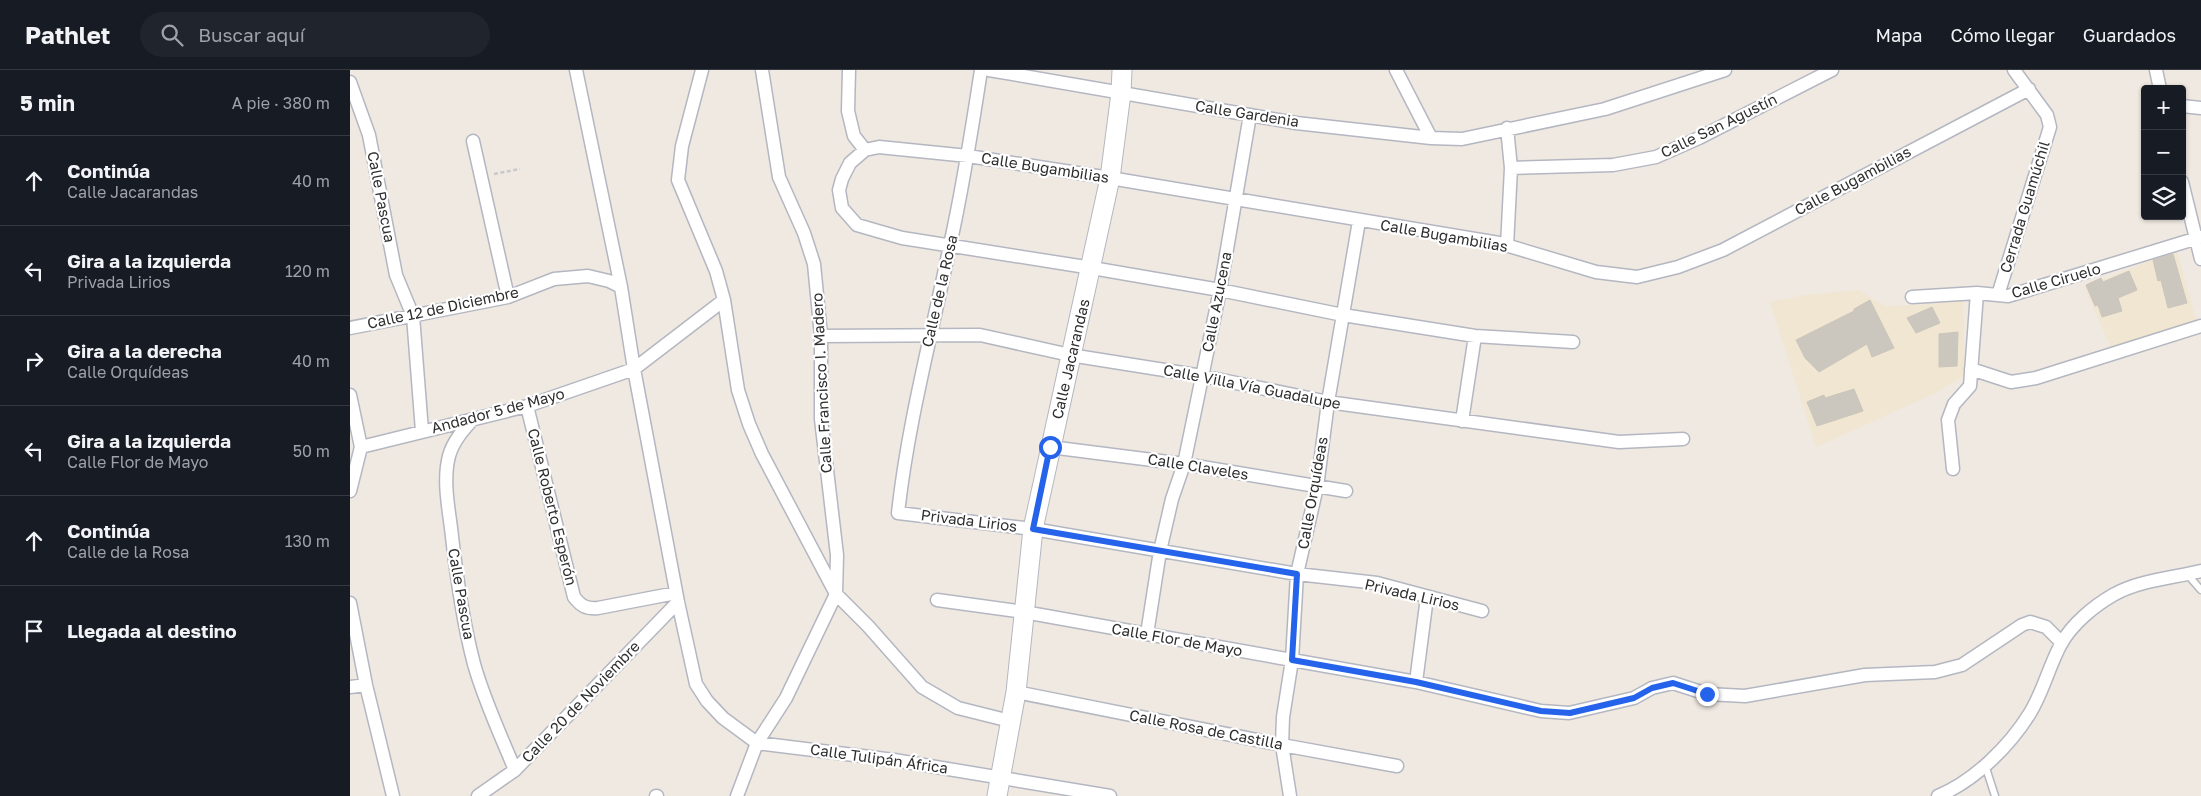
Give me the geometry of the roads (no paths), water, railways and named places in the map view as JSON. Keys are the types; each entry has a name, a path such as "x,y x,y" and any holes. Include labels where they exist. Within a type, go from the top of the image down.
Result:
{"street":[{"path":"576,70 621,287 634,369 677,597 696,684 723,718 757,744"},
{"path":"702,70 682,146 678,180 716,271 724,300 738,390 749,424 762,454 836,594 868,626 922,687 958,708 1010,721"},
{"name":"Calle Francisco I. Madero","path":"737,796 757,744 786,698 836,594 837,555 821,419 821,336 814,264 804,233 779,177 762,70"},
{"path":"849,70 848,111 854,136 866,150 850,162 839,190 842,208 857,225 902,238 950,247 1092,268 1220,290 1343,315 1476,336 1573,342"},
{"name":"Calle de la Rosa","path":"898,513 903,468 968,156 981,70"},
{"name":"Calle Gardenia","path":"989,70 1250,115 1431,138 1462,139 1506,128 1605,109 1725,70"},
{"name":"Calle Jacarandas","path":"997,796 1016,692 1033,529 1070,355 1092,268 1110,178 1121,93 1122,70"},
{"path":"1396,70 1431,138"},
{"name":"Calle San Agustín","path":"1511,168 1613,165 1656,157 1699,138 1832,70"},
{"name":"Cerrada Guamúchil","path":"1998,295 2050,127 2047,115 2014,70"},
{"path":"2156,70 2159,85"},
{"name":"Calle Pascua","path":"350,82 369,135 396,275 413,316 422,431"},
{"name":"Calle Bugambilias","path":"866,150 879,147 968,156 1110,178 1507,246 1596,272 1637,277 1678,267 1722,250 2029,89"},
{"path":"2186,106 2201,108"},
{"name":"Calle Azucena","path":"1147,634 1160,551 1172,498 1184,464 1220,290 1250,115"},
{"path":"1506,128 1511,168 1507,246"},
{"path":"473,141 508,297"},
{"path":"2186,195 2199,238 2201,259"},
{"name":"Calle Orquídeas","path":"1290,796 1282,745 1283,717 1292,660 1297,574 1317,487 1328,402 1359,221"},
{"name":"Calle Ciruelo","path":"1912,297 1977,293 2008,296 2199,238"},
{"name":"Calle 12 de Diciembre","path":"350,328 508,297 554,279 588,276 609,281 621,287"},
{"path":"1953,469 1948,420 1954,404 1970,386 1977,293"},
{"name":"Andador 5 de Mayo","path":"361,447 527,406 634,369 724,300"},
{"path":"1971,369 2012,382 2036,378 2201,326"},
{"name":"Calle Villa Vía Guadalupe","path":"821,336 929,337 958,334 980,336 1070,355 1202,376 1328,402 1619,442 1683,439"},
{"path":"1462,421 1476,336"},
{"path":"350,395 361,447 350,491"},
{"name":"Calle Roberto Esperón","path":"527,406 574,597 580,605 598,608 677,597"},
{"name":"Calle Pascua","path":"474,418 458,436 449,455 446,487 461,600 474,664 494,721 515,770"},
{"name":"Calle Claveles","path":"1050,447 1184,464 1346,491"},
{"name":"Privada Lirios","path":"898,513 1033,529 1297,574 1377,583 1482,611"},
{"path":"1938,796 1974,777 2012,736 2030,713 2062,643 2084,616 2114,594 2141,584 2201,571"},
{"name":"Calle 20 de Noviembre","path":"478,796 515,770 677,597"},
{"path":"1427,597 1416,682 1541,711 1570,713 1634,698 1652,688 1673,683 1707,694 1745,696 1865,675 1935,672 1962,665 2022,625 2030,622 2046,627 2062,643"},
{"name":"Calle Flor de Mayo","path":"937,600 1024,612 1416,682"},
{"path":"350,603 366,685 393,796"},
{"path":"350,686 366,685"},
{"name":"Calle Rosa de Castilla","path":"1016,692 1397,766"},
{"name":"Calle Tulipán África","path":"757,744 894,760 1110,796"}],"lane":[{"path":"2187,574 2201,590"},
{"path":"1985,765 1995,796"}]}
